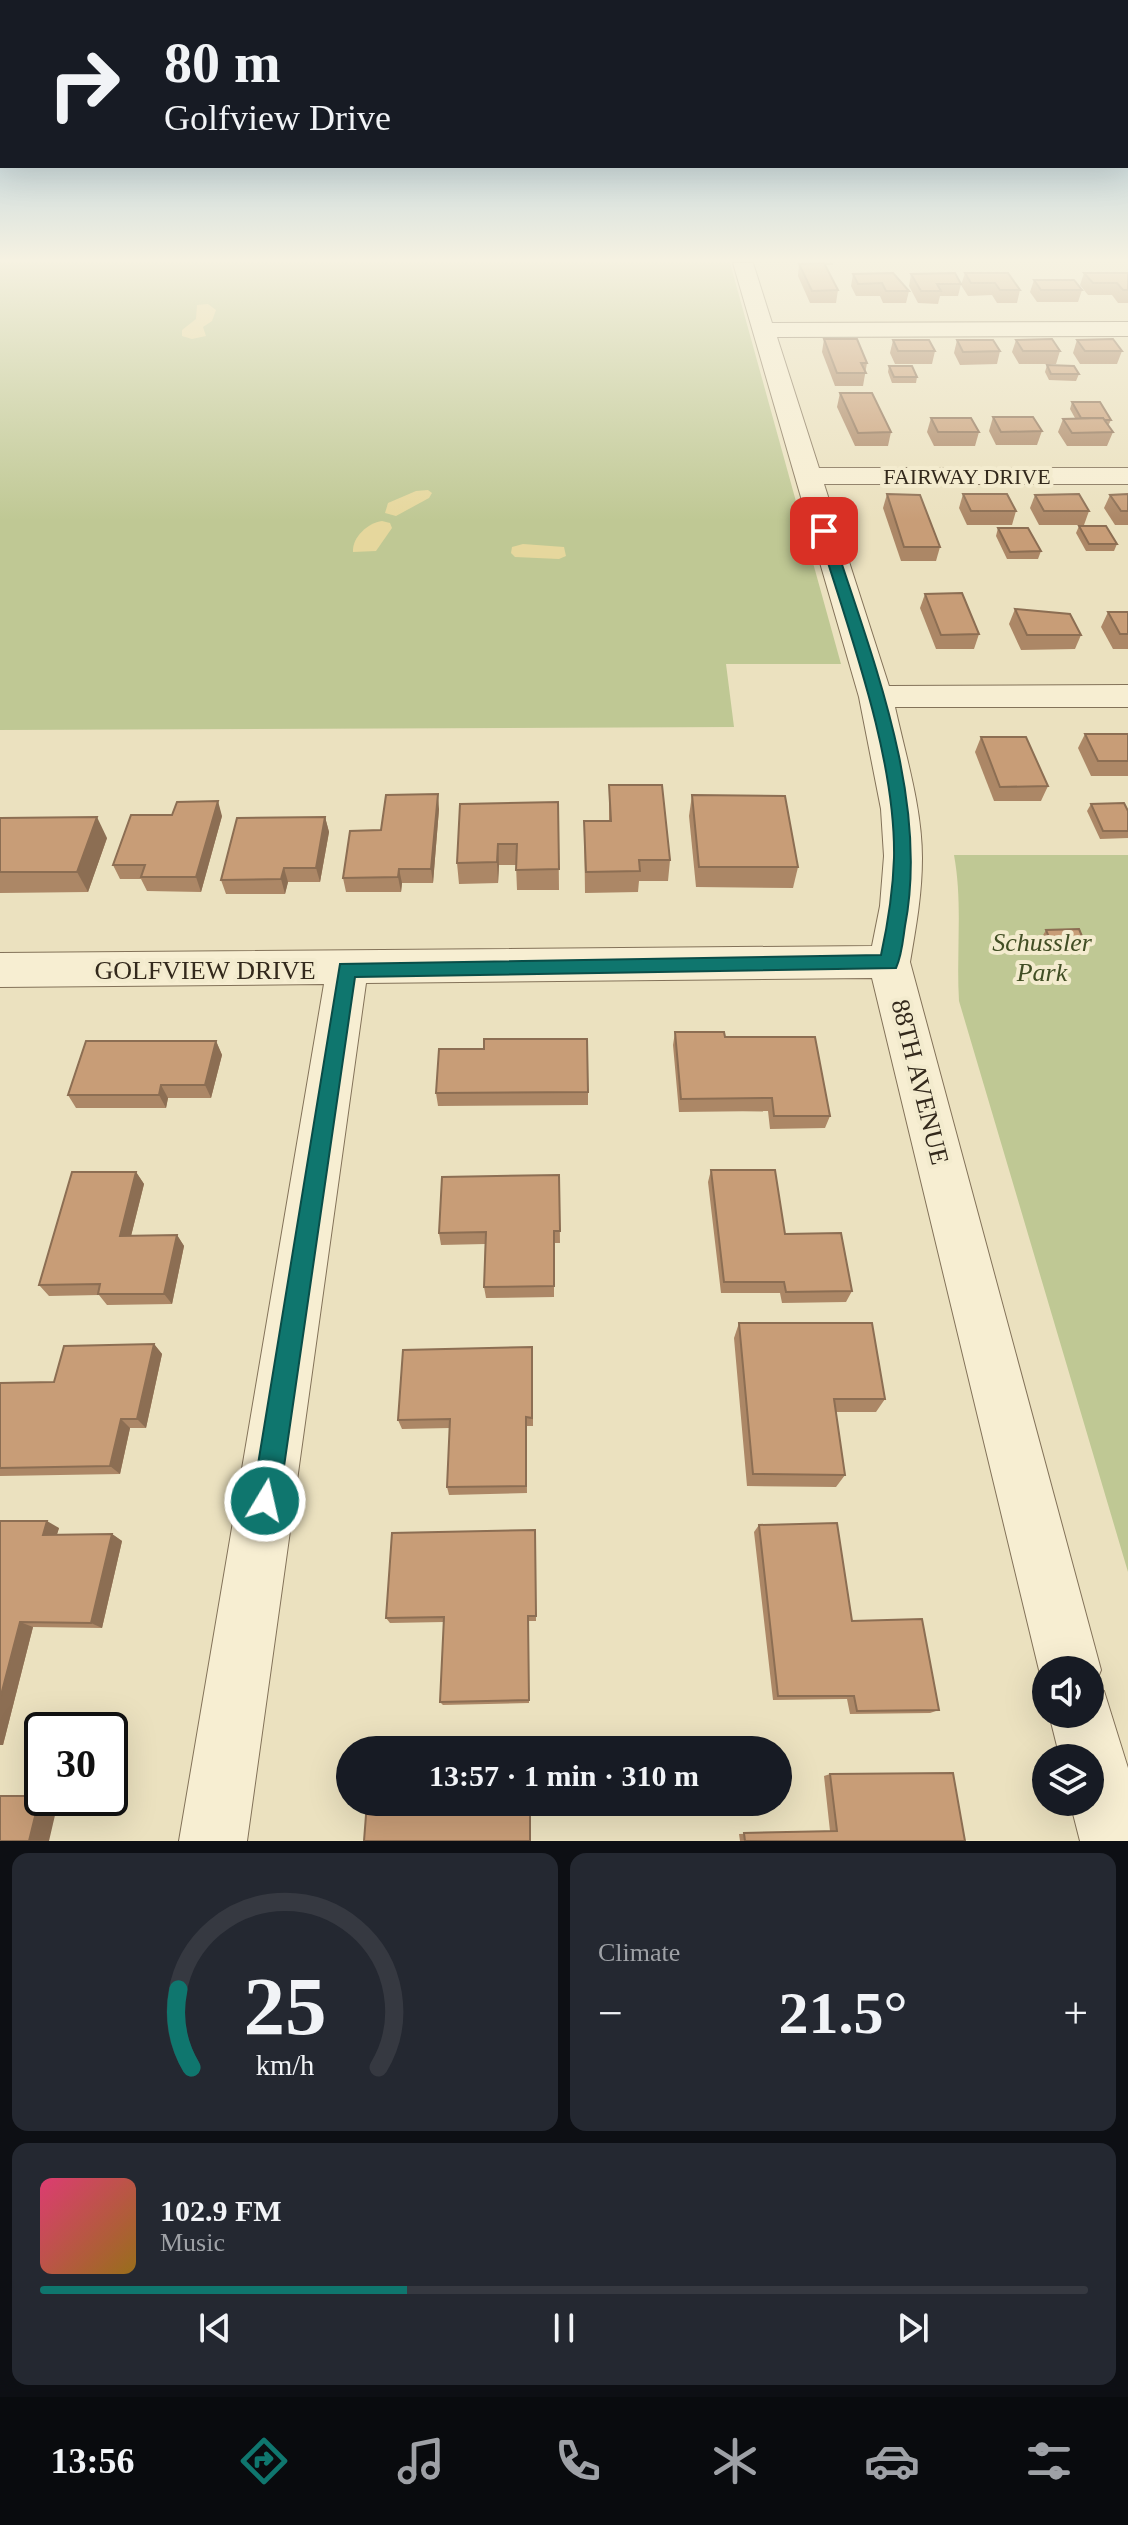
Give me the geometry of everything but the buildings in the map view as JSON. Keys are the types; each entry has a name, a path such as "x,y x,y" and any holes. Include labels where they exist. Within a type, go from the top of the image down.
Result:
{"street":[{"name":"88TH AVENUE","path":"768,349 876,697 899,809 903,856 900,906 889,962 1066,1656"},
{"name":"FAIRWAY DRIVE","path":"807,476 1128,476"},
{"path":"876,697 1128,696"},
{"name":"GOLFVIEW DRIVE","path":"0,970 889,962"},
{"path":"213,1841 347,969"},
{"path":"1085,1728 1114,1841"}],"green space":[{"path":"0,349 754,349 841,664 726,664 734,727 0,730"},
{"name":"Schussler Park","path":"954,855 1128,855 1128,1572 959,1001 958,892"}],"sand":[{"path":"428,490 432,493 429,498 396,516 385,513 388,503 416,491"},
{"path":"382,521 390,523 392,528 376,551 353,552 355,541 362,532"},
{"path":"523,544 564,547 566,556 559,559 515,557 511,553 512,547"}],"route":[{"path":"265,1501 347,969 889,962 900,906 903,856 899,809 876,697 824,531"}]}
